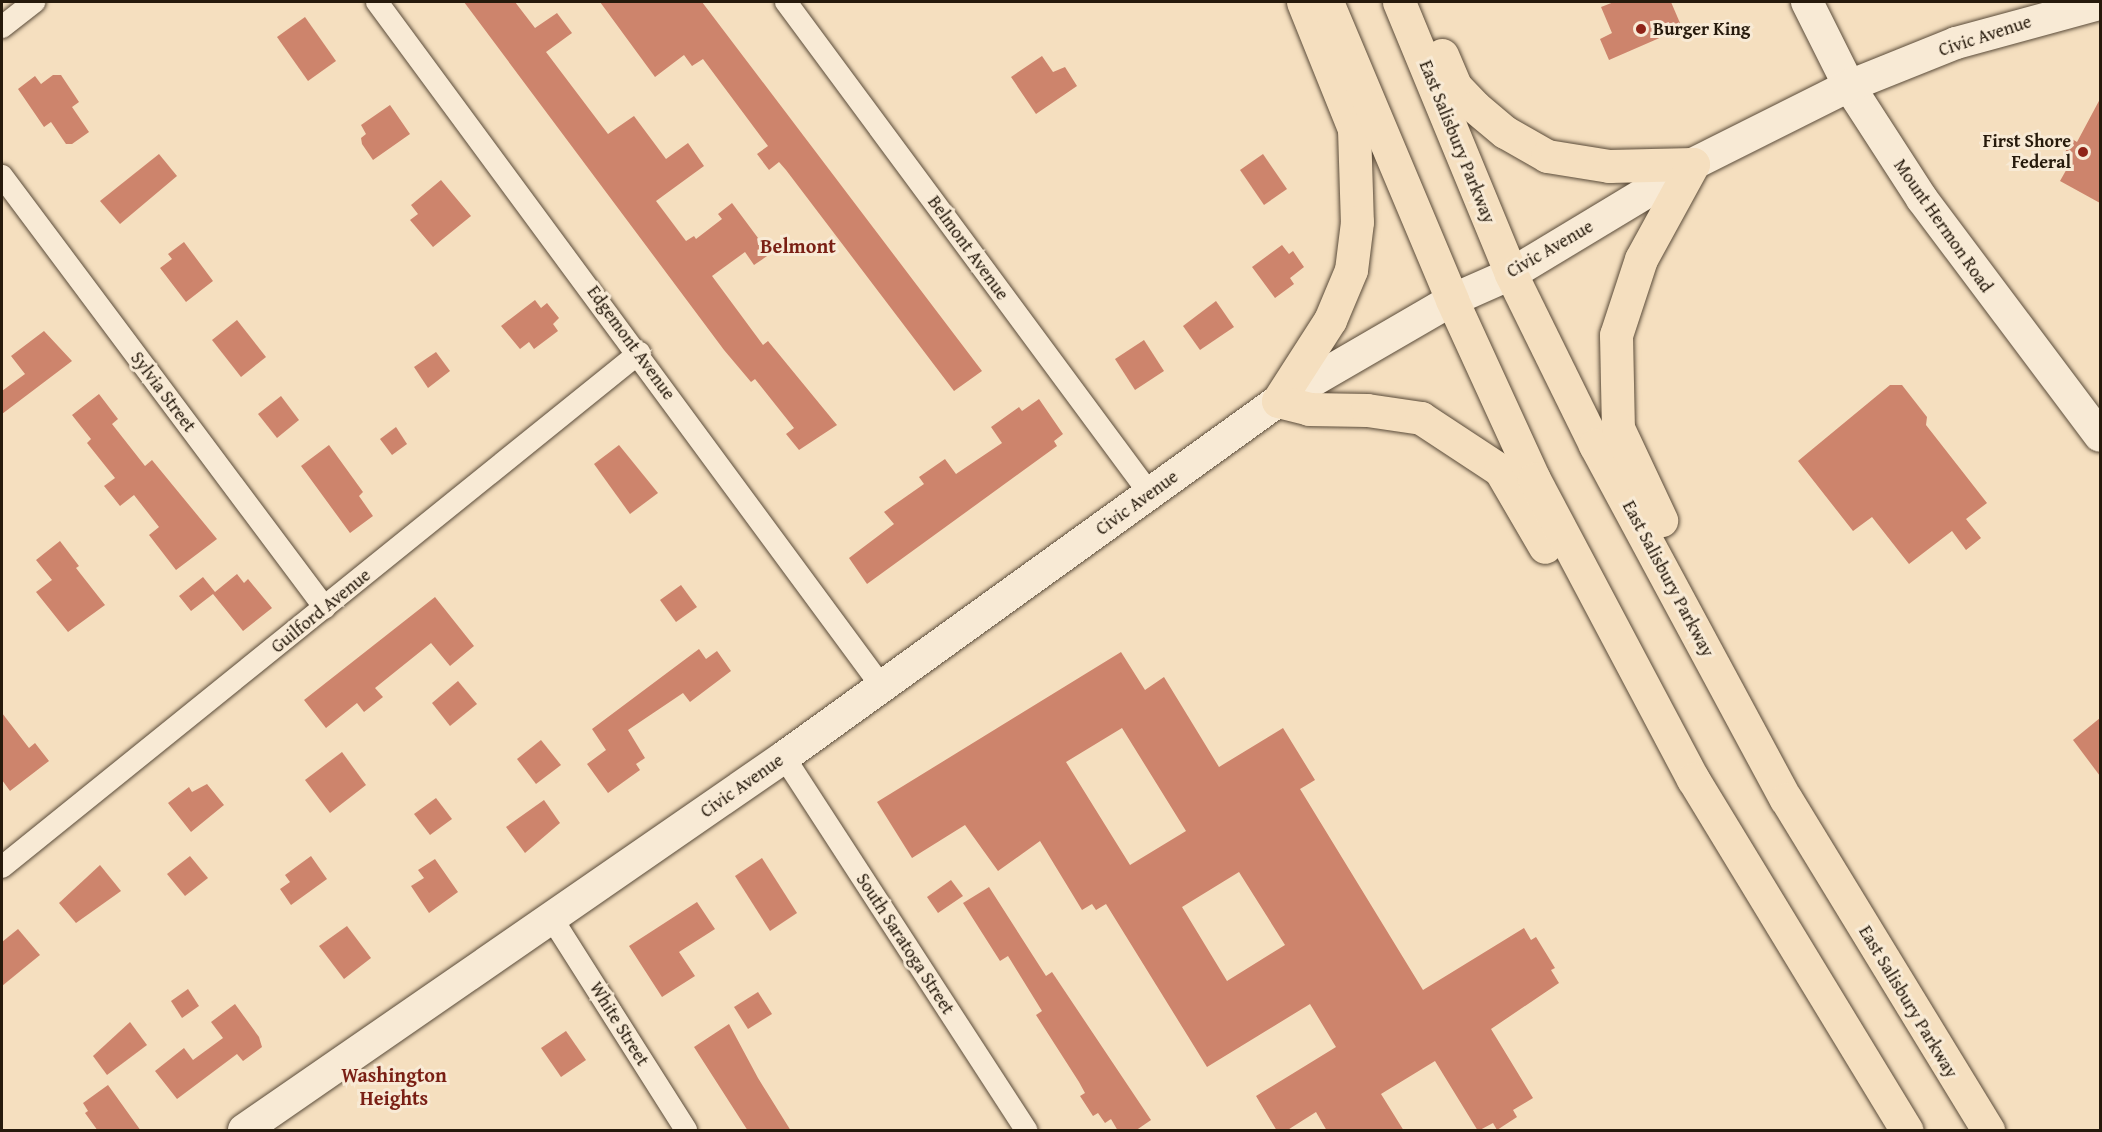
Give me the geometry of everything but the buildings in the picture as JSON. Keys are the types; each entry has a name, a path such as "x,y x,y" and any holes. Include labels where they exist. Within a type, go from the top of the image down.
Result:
{"main road":[{"path":"1303,2 1354,129 1358,222 1351,270 1330,320 1278,400 1309,409 1367,410 1421,418 1500,470 1537,530 1589,631 1647,696"},
{"path":"1327,2 1452,300 1534,479 1693,779 1906,1131"},
{"name":"East Salisbury Parkway","path":"1399,2 1511,274 1595,444 1786,799 1988,1131"},
{"path":"1420,2 1455,86 1514,136 1547,156 1580,164 1693,164 1629,288 1616,335 1618,428 1647,495 1766,715 1786,799"}],"street":[{"path":"2,27 34,2"},
{"name":"Edgemont Avenue","path":"377,2 639,353 882,687"},
{"name":"Belmont Avenue","path":"786,2 1149,494"},
{"name":"Mount Hermon Road","path":"1807,2 1849,86 1935,218 2100,436"},
{"name":"Civic Avenue","path":"244,1131 784,757 1278,400 1452,300 1511,274 1693,164 1849,86 1956,43 2100,4"},
{"name":"Sylvia Street","path":"2,176 325,608"},
{"name":"Guilford Avenue","path":"2,867 639,353"},
{"name":"South Saratoga Street","path":"784,757 1026,1131"},
{"name":"White Street","path":"551,918 686,1131"}],"place":[{"name":"Burger King","path":"1641,29"},
{"name":"First Shore Federal","path":"2083,152"}],"district":[{"name":"Belmont","path":"798,245"},
{"name":"Washington Heights","path":"394,1086"}]}
